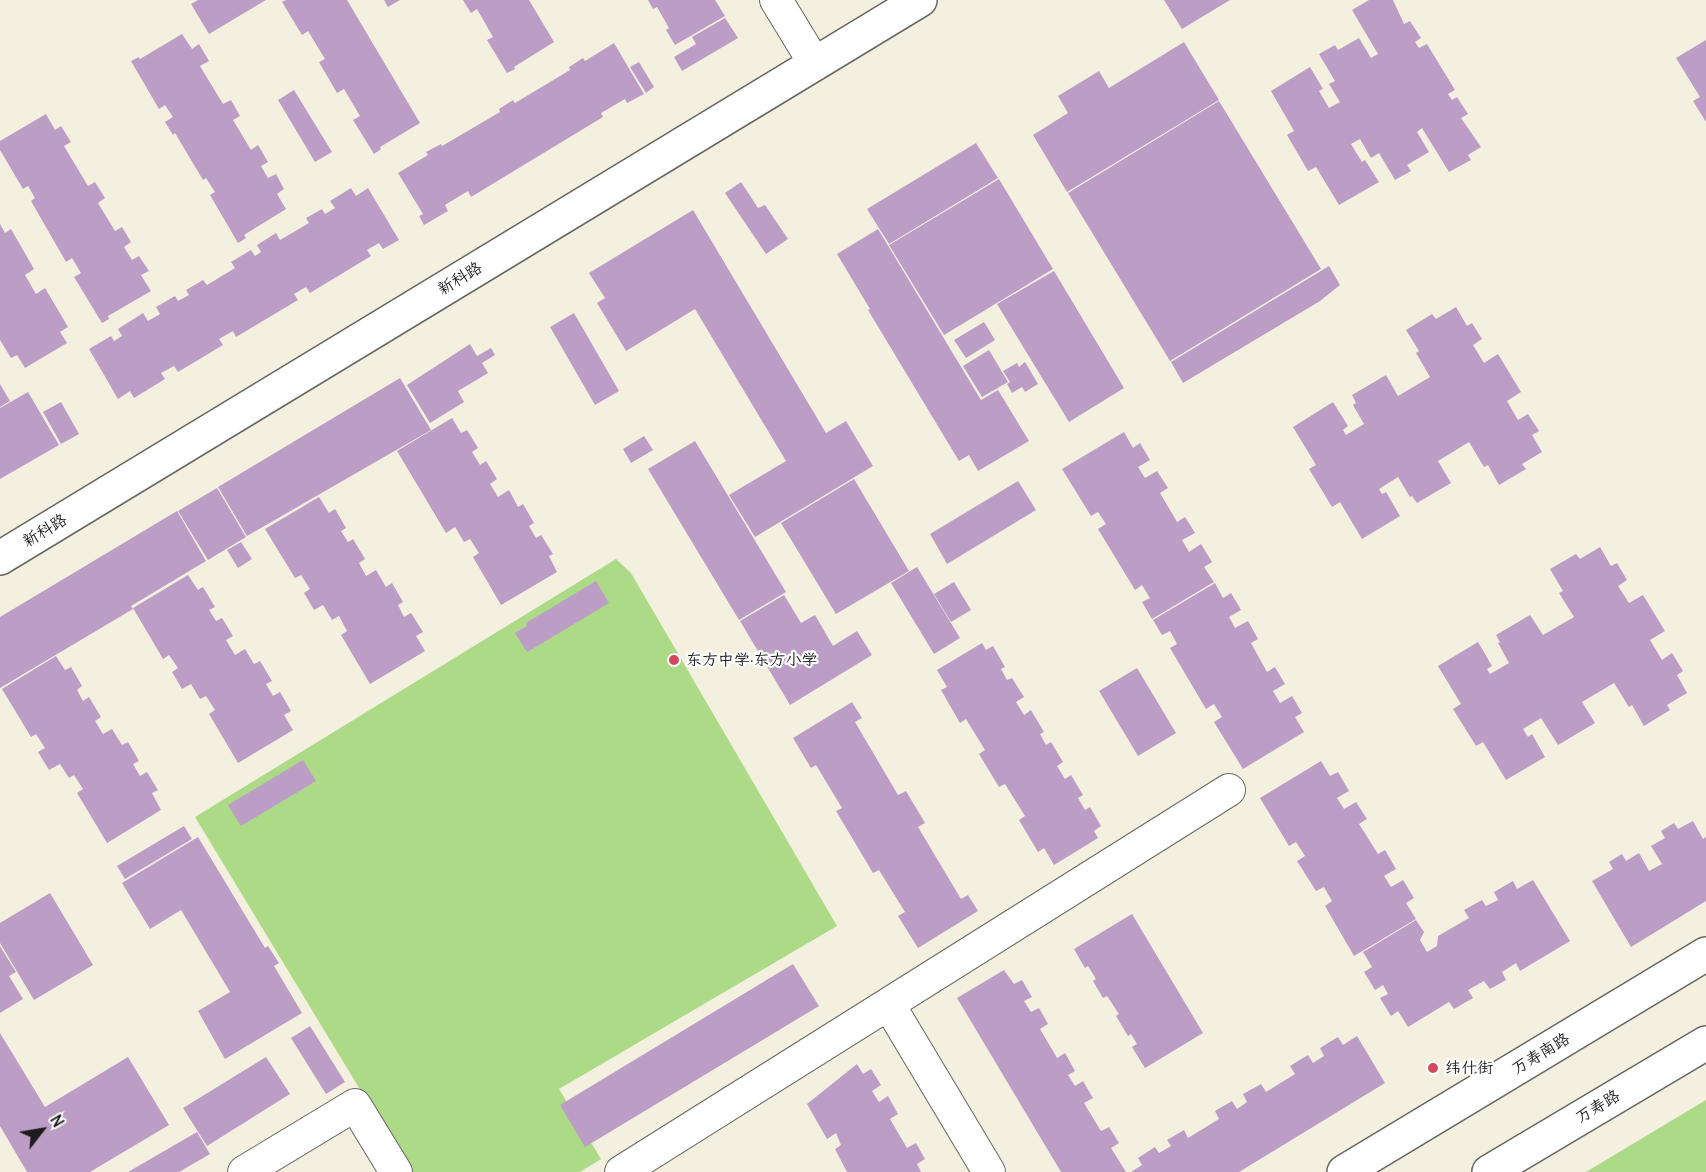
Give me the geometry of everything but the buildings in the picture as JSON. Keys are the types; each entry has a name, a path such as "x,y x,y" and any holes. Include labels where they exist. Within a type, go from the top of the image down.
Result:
{"street":[{"path":"776,0 814,64"},
{"name":"新科路","path":"0,558 920,0"},
{"path":"621,1172 1229,790"},
{"name":"万寿南路","path":"1344,1172 1706,954"},
{"path":"889,1005 989,1172"},
{"name":"万寿路","path":"1489,1172 1706,1042"},
{"path":"244,1172 355,1105 396,1172"}],"green space":[{"path":"616,559 631,573 837,926 559,1089 601,1159 580,1172 410,1172 195,817"},
{"path":"1706,1100 1706,1172 1586,1172"}],"place":[{"name":"东方中学·东方小学","path":"674,660"},
{"name":"纬什街","path":"1433,1068"}]}
